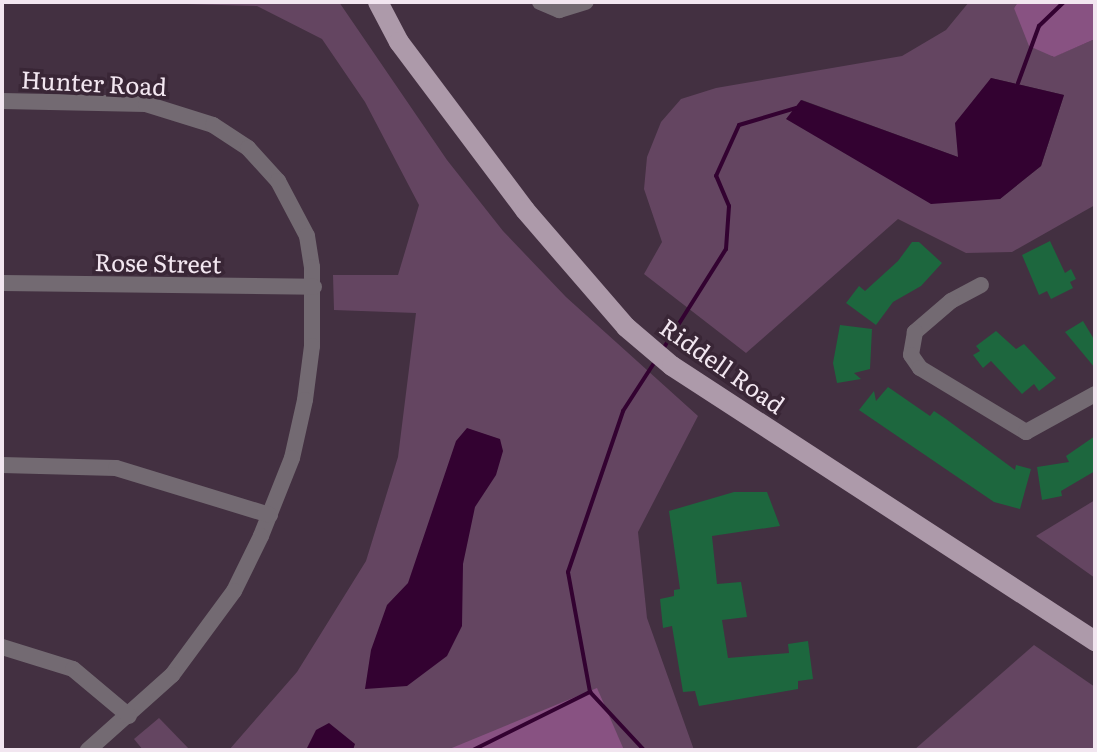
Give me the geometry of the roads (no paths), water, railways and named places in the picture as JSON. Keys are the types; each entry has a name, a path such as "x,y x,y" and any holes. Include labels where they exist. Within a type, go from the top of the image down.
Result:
{"main road":[{"name":"Riddell Road","path":"378,2 399,42 525,210 626,327 672,366 1095,641"}],"street":[{"path":"540,2 559,10 586,2"},
{"name":"Hunter Road","path":"2,101 146,104 197,118 231,136 264,164 295,210 307,236 314,287 305,400 292,458 270,515 217,616 172,675 88,750"},
{"name":"Rose Street","path":"2,283 314,287"},
{"path":"981,285 951,301 915,332 911,355 920,368 1026,432 1095,394"},
{"path":"2,465 116,468 270,515"},
{"path":"2,647 73,669 129,716"}],"waterway":[{"path":"1018,83 1039,26 1064,2"},
{"path":"663,349 726,249 729,206 716,176 739,125 796,108"},
{"path":"644,750 590,692 568,572 623,411 656,360"},
{"path":"473,750 590,692"}]}
